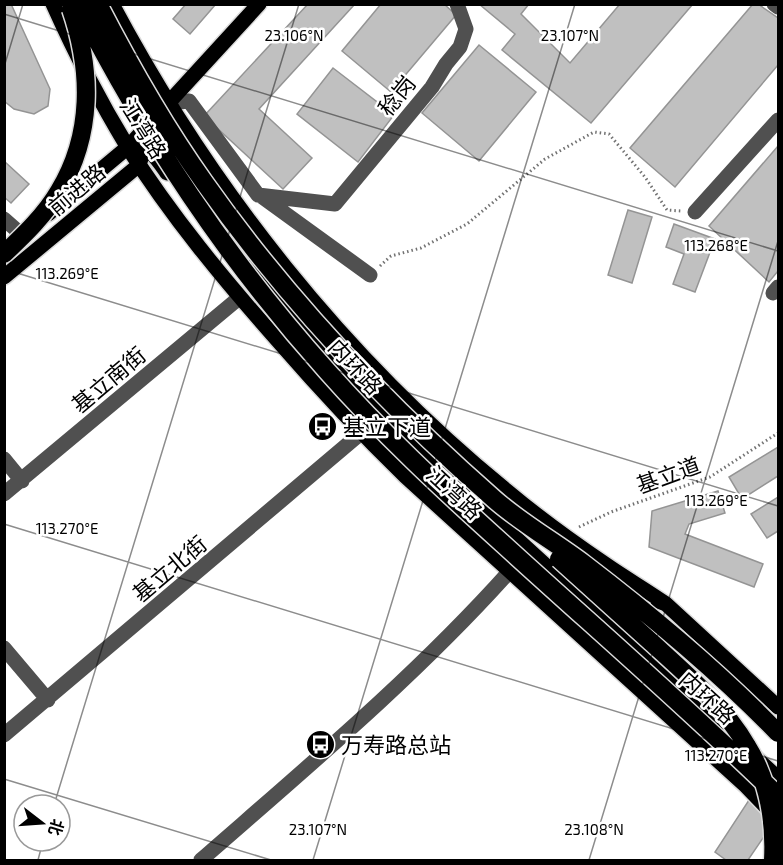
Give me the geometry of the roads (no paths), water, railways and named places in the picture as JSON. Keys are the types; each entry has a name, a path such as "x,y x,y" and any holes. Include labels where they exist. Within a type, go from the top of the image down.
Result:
{"highway":[{"path":"4,254 44,212 59,192 80,144 85,119 87,83 81,43 69,4"},
{"name":"内环路","path":"78,4 137,115 211,227 287,325 328,372 438,484 778,796"},
{"name":"内环路","path":"95,7 154,106 205,184 288,291 377,389 496,501 630,601 725,682 778,733"},
{"path":"496,501 697,685 736,729 759,768 765,787 772,827 773,861"}],"main road":[{"name":"江湾路","path":"53,4 96,92 139,165 239,298 362,433 509,572 746,786 778,820"},
{"name":"前进路","path":"4,246 128,147 259,4"},
{"path":"112,5 168,103 245,216 333,323 374,368 456,447 505,490 564,535 666,604"},
{"name":"江湾路","path":"95,7 153,120 214,213 281,299 343,371 393,423 527,549 666,604 778,707"},
{"name":"前进路","path":"4,277 139,165 153,120"},
{"path":"128,147 140,146 159,161 203,227 241,276 251,285 281,299"},
{"path":"527,549 778,778"},
{"path":"746,786 767,821 766,861"}],"street":[{"name":"稔岗","path":"258,195 335,204 432,87 460,47 466,29 457,4"},
{"path":"774,4 778,7"},
{"path":"95,7 112,5"},
{"path":"168,103 189,101 258,195 370,275"},
{"path":"694,212 778,120"},
{"path":"4,219 21,234"},
{"name":"基立南街","path":"4,494 239,298"},
{"name":"基立北街","path":"4,735 362,433"},
{"path":"4,459 21,481"},
{"path":"201,861 394,687 486,598 509,572"},
{"path":"4,648 48,700"}],"place":[{"name":"基立下道","path":"322,426"},
{"name":"万寿路总站","path":"320,744"}]}
